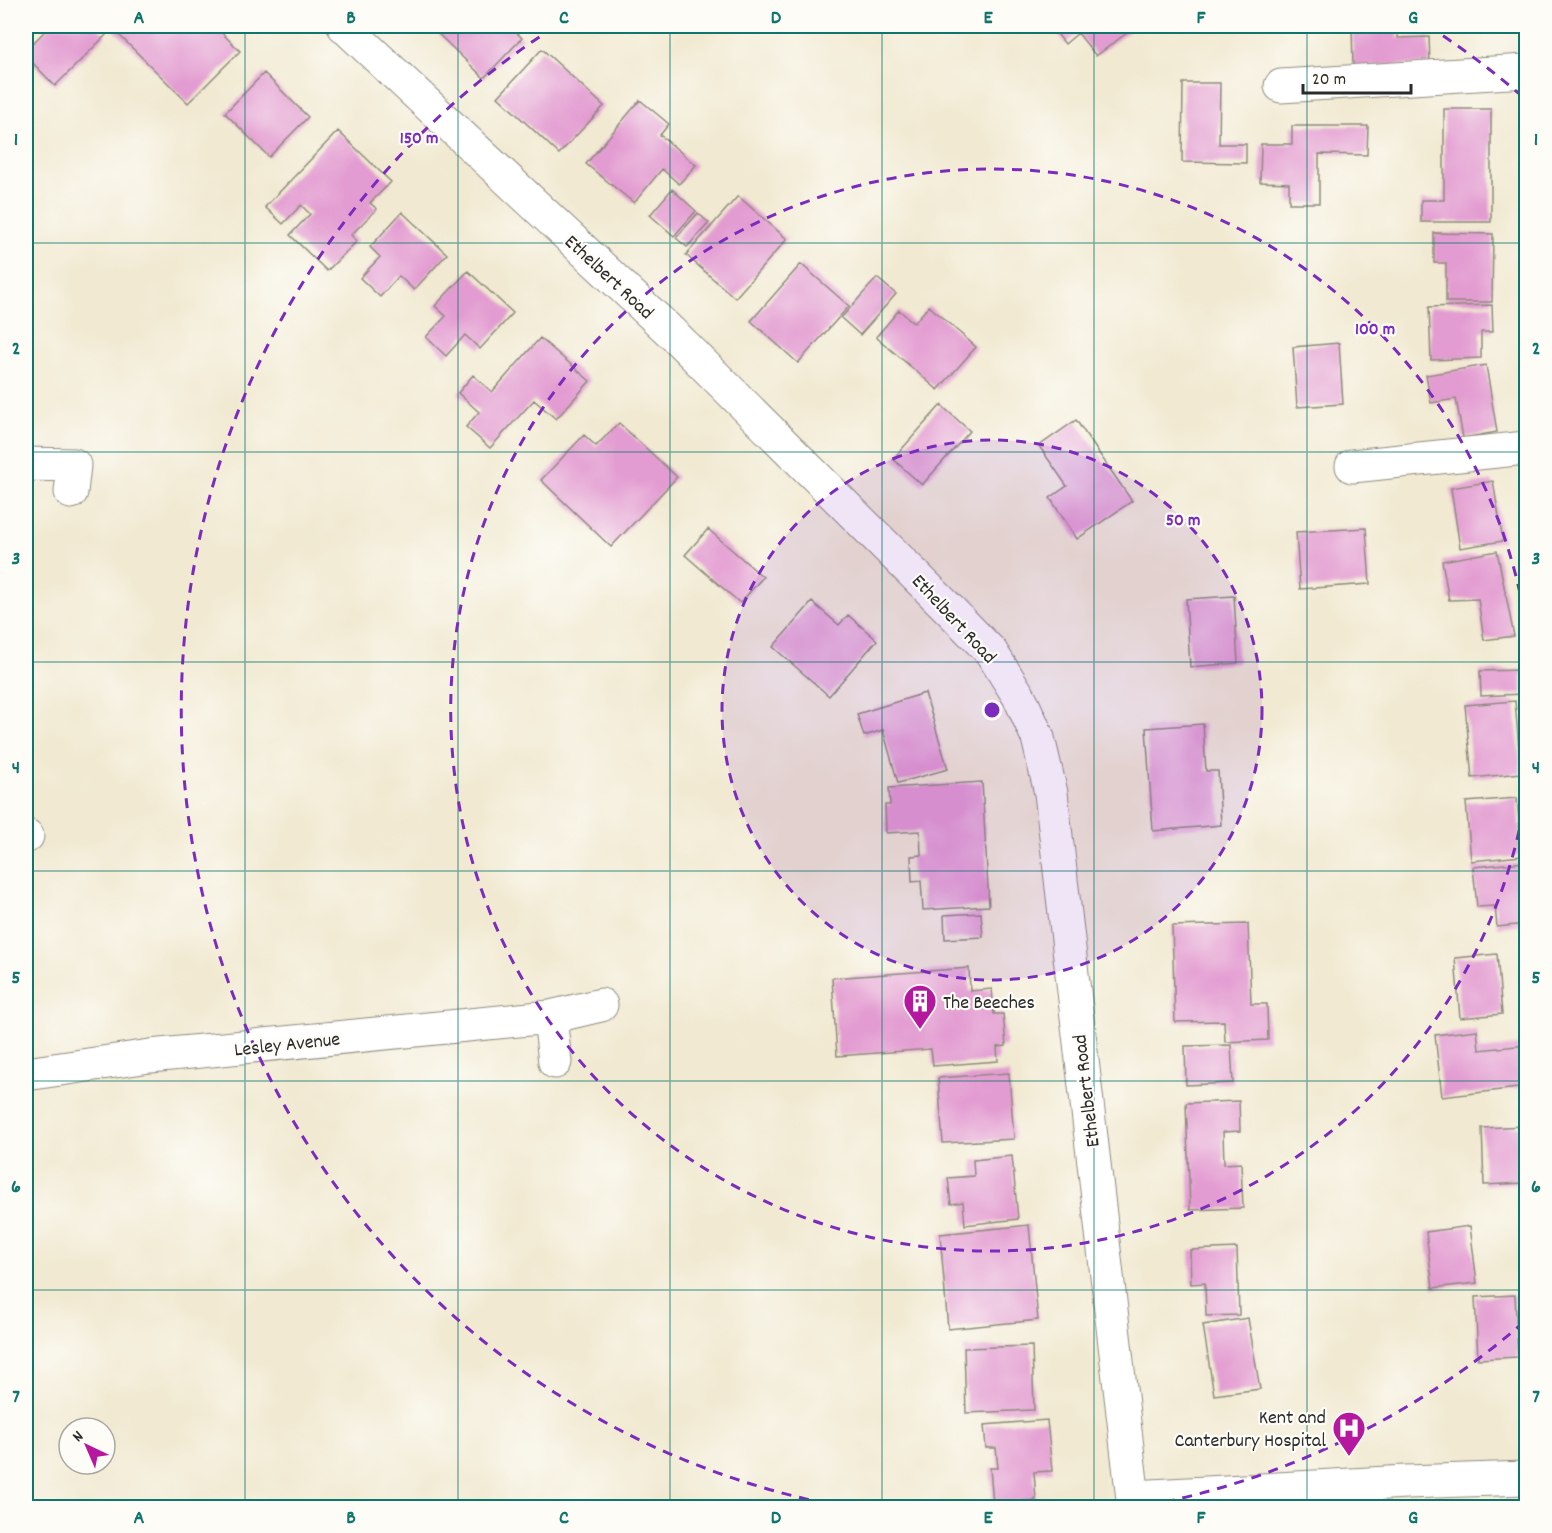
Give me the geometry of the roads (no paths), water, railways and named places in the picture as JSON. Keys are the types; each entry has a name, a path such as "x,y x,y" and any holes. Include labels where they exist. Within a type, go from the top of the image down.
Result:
{"street":[{"name":"Ethelbert Road","path":"344,26 676,338 942,602 991,652 1020,698 1038,738 1050,793 1133,1502"},
{"path":"1281,86 1527,71"},
{"path":"1352,466 1527,448"},
{"path":"26,465 74,465 71,492"},
{"name":"Lesley Avenue","path":"26,1074 150,1056 550,1017 601,1005"},
{"path":"550,1017 555,1062"},
{"path":"1133,1502 1406,1495 1527,1478"}],"place":[{"name":"The Beeches","path":"920,1030"},
{"name":"Kent and Canterbury Hospital","path":"1349,1457"}]}
